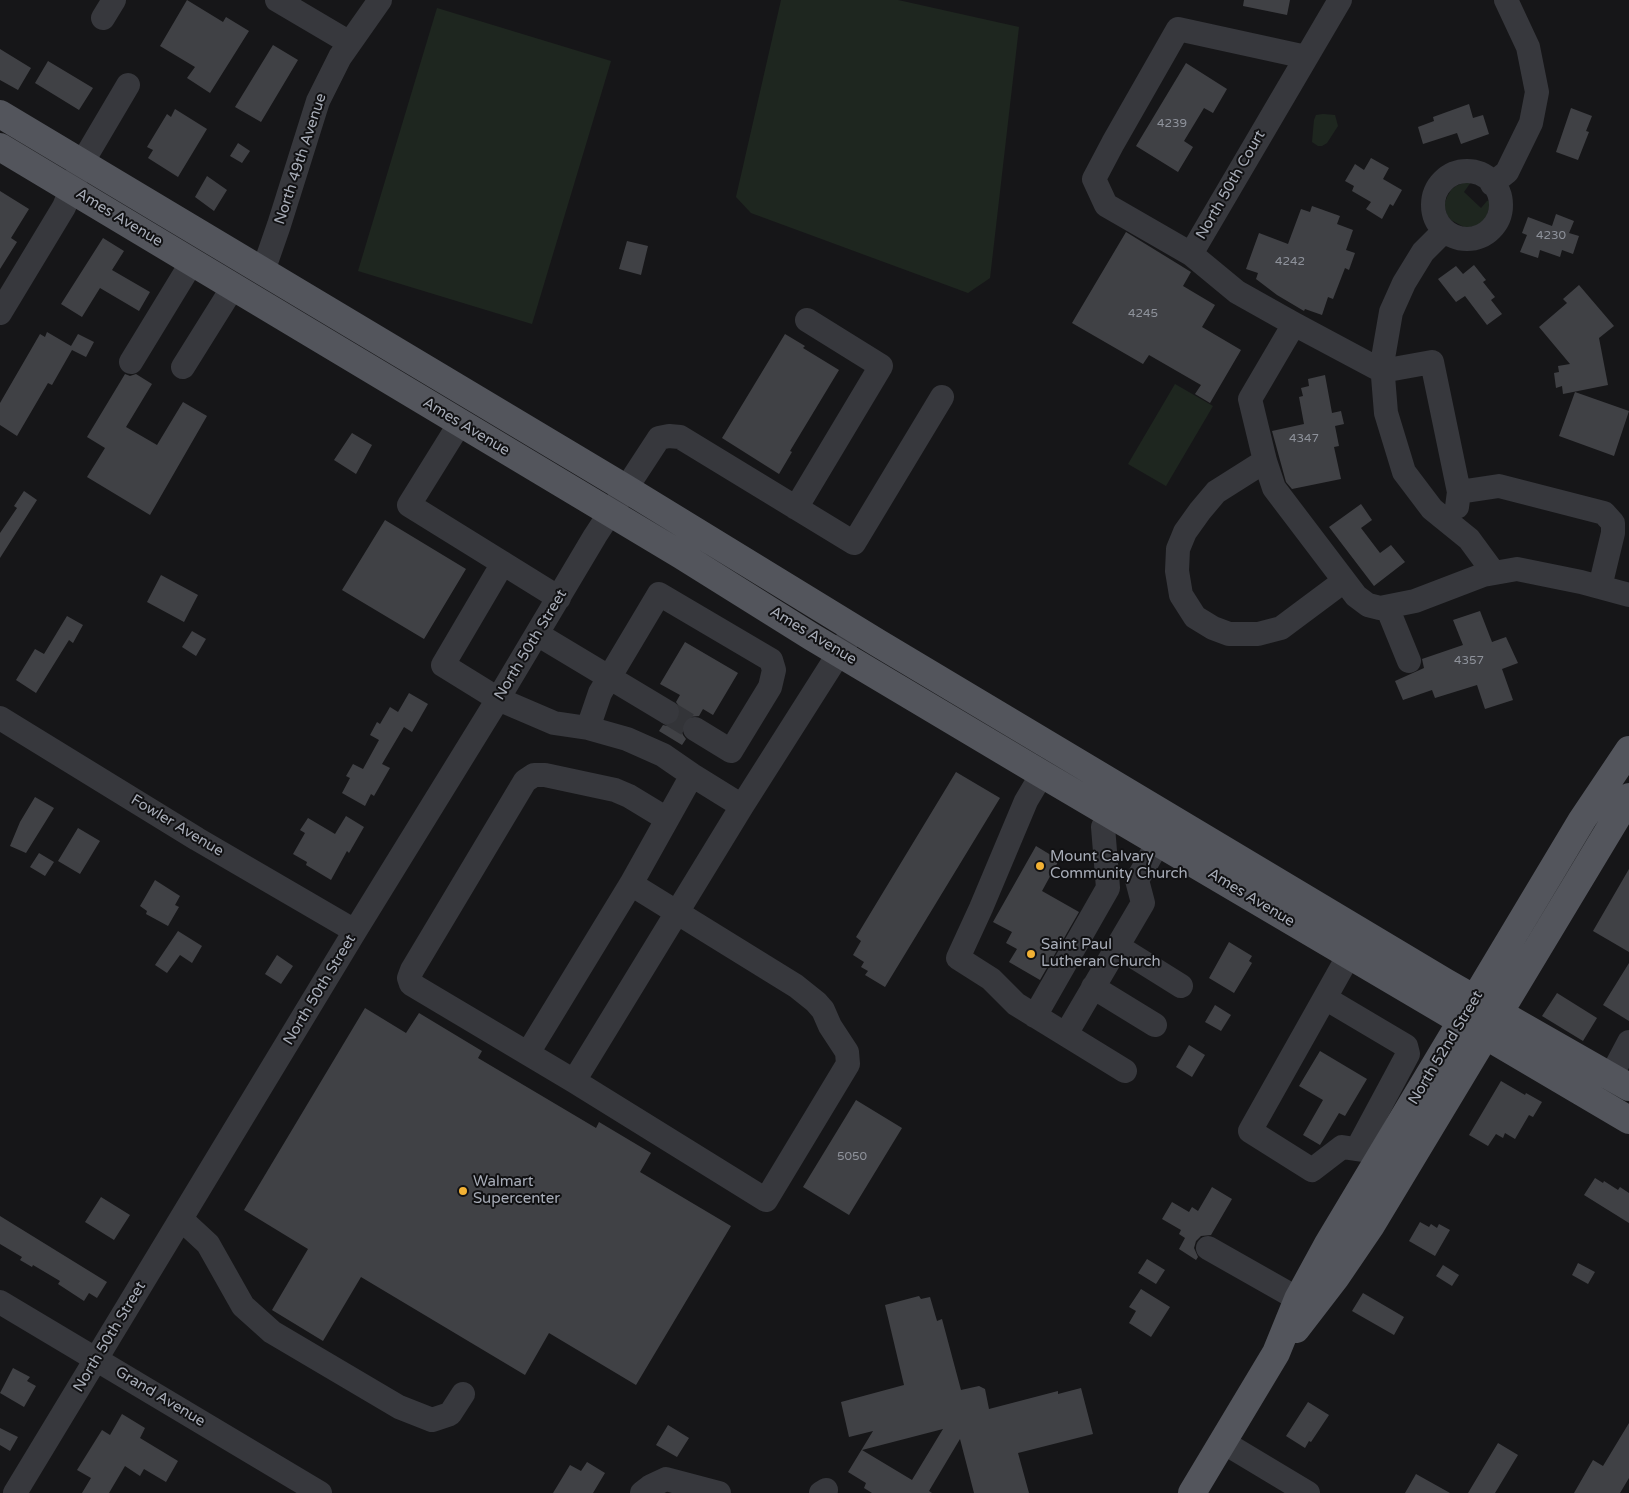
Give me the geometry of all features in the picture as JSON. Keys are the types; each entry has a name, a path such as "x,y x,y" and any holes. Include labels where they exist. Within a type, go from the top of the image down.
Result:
{"main road":[{"name":"Ames Avenue","path":"0,114 625,488 1157,810 1620,1082"},
{"name":"Ames Avenue","path":"0,147 1042,774 1629,1120"},
{"name":"North 52nd Street","path":"1192,1493 1276,1353 1298,1299 1328,1244 1370,1151 1462,1022 1577,828 1629,750"},
{"name":"North 52nd Street","path":"1276,1353 1309,1314 1370,1228 1629,797"}],"street":[{"path":"277,0 350,43"},
{"name":"North 49th Avenue","path":"263,271 318,101 340,57 380,0"},
{"name":"North 50th Court","path":"1340,0 1191,254 1237,292 1382,371"},
{"path":"1492,184 1506,172 1531,124 1538,92 1528,47 1506,0"},
{"path":"1191,254 1106,205 1094,180 1178,29 1306,57"},
{"path":"0,313 64,207 82,163 128,85"},
{"path":"1467,171 1478,173 1489,179 1492,184 1500,198 1501,209 1498,220 1484,235 1463,240 1453,237 1444,231 1436,222 1432,211 1432,204 1437,188 1445,179 1455,173 1467,171"},
{"path":"1444,231 1423,252 1404,283 1391,312 1382,364 1386,413 1404,472 1432,509 1469,539 1494,573"},
{"path":"131,362 192,262"},
{"path":"182,367 233,287"},
{"path":"807,320 881,366 796,508 854,543 942,397"},
{"path":"1294,324 1250,399 1265,461 1274,488 1281,500 1356,596 1368,605 1380,608 1387,607 1415,601 1483,575 1517,569 1629,595"},
{"path":"1382,371 1432,362 1459,492 1454,527"},
{"path":"460,423 409,505 559,598"},
{"name":"North 50th Street","path":"15,1493 625,488 659,438 669,436 680,437 796,508"},
{"path":"1265,461 1216,492 1185,532 1178,549 1177,571 1181,595 1195,617 1213,628 1229,634 1258,634 1281,628 1344,581"},
{"path":"1459,492 1498,486 1604,513 1613,523 1613,533 1600,587"},
{"path":"503,563 443,665 498,699 554,723 588,728 626,739 663,755 742,806"},
{"path":"588,728 600,693 659,594 771,660 774,670 770,687 731,751 695,729"},
{"path":"1387,607 1409,661"},
{"path":"574,1081 742,806 855,628"},
{"path":"537,634 667,712"},
{"name":"Fowler Avenue","path":"0,718 197,839 355,931"},
{"path":"1042,774 1026,801 958,958 991,979 1016,1004 1125,1070"},
{"path":"631,884 796,986 823,1010 830,1026 847,1052 848,1064 766,1200 528,1053 411,984 409,978 525,781 534,776 544,775 616,790 667,819"},
{"path":"528,1053 631,884 692,775"},
{"path":"1066,1034 1143,903 1137,880 1157,810"},
{"path":"1035,1016 1108,888 1103,827 1110,814"},
{"path":"1107,862 1137,880"},
{"path":"1117,946 1181,986"},
{"path":"1349,956 1250,1131 1312,1170 1342,1147 1370,1151 1406,1167"},
{"path":"1093,987 1155,1025"},
{"path":"1325,998 1406,1046 1408,1054 1370,1151"},
{"path":"1620,1082 1629,1042"},
{"path":"182,1220 208,1244 243,1306 272,1332 399,1407 432,1420 450,1414 463,1394"},
{"path":"1208,1248 1298,1299"},
{"name":"Grand Avenue","path":"0,1302 97,1359 306,1489"},
{"path":"1223,1442 1308,1493"},
{"path":"642,1493 651,1486 666,1479 719,1493"}],"shaded area":[{"path":"781,0 898,0 1019,27 990,278 968,293 751,213 736,197"},
{"path":"437,8 611,61 532,324 358,271"},
{"path":"1316,115 1335,115 1338,126 1327,143 1318,146 1312,142 1314,120"},
{"path":"1465,182 1471,182 1464,192 1481,208 1490,200 1485,220 1476,226 1464,227 1451,220 1447,215 1444,205 1451,190"},
{"path":"1175,384 1213,406 1166,486 1128,464"}],"building":[{"path":"187,0 223,22 226,17 249,31 210,93 187,78 195,67 160,46"},
{"path":"1244,0 1290,0 1287,15 1243,6"},
{"path":"273,45 298,60 261,122 235,107"},
{"path":"0,49 31,68 18,90 0,80"},
{"path":"48,61 93,88 79,110 35,83"},
{"path":"1186,63 1227,89 1213,113 1204,108 1184,141 1193,147 1178,172 1136,146"},
{"path":"1469,104 1473,118 1483,115 1489,134 1461,144 1457,133 1423,144 1418,127 1434,121 1433,117"},
{"path":"1571,108 1592,116 1586,131 1589,132 1578,160 1556,152"},
{"path":"175,109 207,129 178,177 148,158 153,150 147,147 167,114 171,117"},
{"path":"238,143 250,151 242,163 230,156"},
{"path":"1371,158 1389,168 1383,179 1402,190 1393,206 1390,204 1382,219 1366,209 1371,202 1352,191 1354,186 1345,181 1355,164 1364,170"},
{"path":"207,176 227,190 214,211 195,197"},
{"path":"0,191 29,209 11,238 17,242 0,269"},
{"path":"1312,206 1340,216 1337,224 1353,230 1346,250 1355,253 1349,270 1345,268 1333,299 1328,297 1322,315 1305,309 1304,311 1277,295 1256,279 1258,273 1246,269 1259,233 1288,244 1301,209 1310,212"},
{"path":"1556,214 1574,221 1569,233 1579,236 1573,254 1562,250 1560,257 1540,250 1538,258 1520,252 1527,235 1522,233 1528,217 1552,226"},
{"path":"1126,232 1191,272 1183,286 1215,305 1202,327 1241,350 1210,403 1195,394 1201,385 1149,355 1143,364 1072,323"},
{"path":"103,238 124,251 112,270 150,292 139,311 100,288 82,317 61,304"},
{"path":"627,241 648,246 641,275 619,269"},
{"path":"1474,265 1486,280 1483,282 1495,297 1491,300 1502,314 1487,325 1465,296 1456,302 1438,279 1456,266 1463,274"},
{"path":"1579,285 1614,326 1599,338 1608,385 1563,394 1562,386 1556,388 1554,373 1559,372 1558,366 1570,364 1539,327 1567,303 1563,299"},
{"path":"47,332 71,346 78,334 94,342 86,357 72,350 52,385 48,383 17,436 0,425 0,403 40,334 45,337"},
{"path":"785,334 805,346 803,348 839,370 790,451 792,452 779,474 722,438"},
{"path":"125,374 130,376 136,374 152,384 126,427 157,445 183,402 207,416 150,515 87,477 105,448 87,437"},
{"path":"1325,375 1332,413 1341,411 1344,424 1335,426 1339,446 1334,447 1341,479 1292,489 1286,482 1272,431 1304,424 1299,397 1303,396 1301,388 1309,386 1308,379"},
{"path":"1575,392 1629,411 1614,456 1559,436"},
{"path":"352,433 372,445 356,474 334,460"},
{"path":"24,491 37,500 0,558 0,533 17,508 14,506"},
{"path":"1361,504 1372,520 1361,528 1380,553 1391,545 1405,562 1374,586 1329,527"},
{"path":"385,520 466,569 424,639 342,590"},
{"path":"161,575 198,595 184,622 147,602"},
{"path":"1480,611 1492,642 1506,637 1518,663 1502,669 1513,700 1485,709 1477,685 1435,698 1432,690 1403,700 1395,681 1424,668 1422,659 1463,645 1453,620"},
{"path":"67,616 83,625 73,643 69,640 36,693 16,680 35,649 44,654"},
{"path":"192,631 206,639 196,656 182,647"},
{"path":"685,642 738,673 713,715 703,709 699,716 689,717 684,721 681,729 686,739 682,745 659,731 663,725 674,724 681,713 676,702 680,695 660,684"},
{"path":"409,693 428,704 412,732 404,727 382,764 390,768 374,796 371,794 365,806 342,793 350,778 346,776 353,764 363,769 379,740 370,735 377,722 380,724 390,707 398,712"},
{"path":"956,772 1000,798 885,987 865,975 868,971 861,967 864,962 853,955 861,941 856,937"},
{"path":"35,797 54,808 26,853 10,846 20,822"},
{"path":"346,816 364,827 349,853 347,851 331,880 306,865 307,862 293,854 305,833 300,830 308,818 335,834"},
{"path":"78,828 100,841 80,874 58,861"},
{"path":"1036,846 1059,860 1042,891 1079,912 1040,980 1009,962 1017,949 1006,943 1012,932 993,922"},
{"path":"39,853 54,862 45,876 30,867"},
{"path":"1629,869 1629,952 1593,931"},
{"path":"155,880 180,896 175,905 179,907 168,926 146,914 147,911 140,906"},
{"path":"178,931 202,946 192,963 180,955 167,973 155,965"},
{"path":"1229,942 1252,956 1249,961 1252,963 1234,993 1209,978"},
{"path":"277,955 293,966 281,984 265,974"},
{"path":"1629,963 1629,1021 1603,1005"},
{"path":"1557,993 1597,1018 1583,1041 1542,1016"},
{"path":"1215,1005 1231,1015 1221,1031 1205,1022"},
{"name":"Walmart Supercenter","path":"365,1008 406,1033 419,1013 482,1051 478,1058 596,1128 599,1122 651,1153 640,1172 731,1226 636,1385 549,1333 525,1375 361,1277 323,1341 272,1310 308,1249 244,1210"},
{"path":"1189,1045 1205,1055 1192,1077 1176,1067"},
{"path":"1320,1051 1367,1079 1345,1116 1339,1113 1320,1145 1303,1135 1323,1100 1299,1086"},
{"path":"1501,1081 1525,1095 1526,1093 1542,1102 1533,1117 1529,1115 1515,1139 1505,1133 1503,1138 1496,1134 1488,1146 1469,1135"},
{"path":"856,1100 902,1128 849,1215 803,1187"},
{"path":"1595,1178 1603,1183 1604,1181 1618,1190 1620,1187 1629,1193 1629,1223 1584,1195"},
{"path":"1212,1187 1232,1199 1211,1235 1201,1236 1196,1241 1194,1248 1198,1257 1196,1260 1179,1249 1185,1238 1179,1234 1181,1230 1162,1219 1172,1202 1189,1212 1192,1207 1198,1211"},
{"path":"101,1197 130,1215 114,1240 85,1222"},
{"path":"0,1216 107,1282 97,1298 89,1293 84,1301 58,1284 60,1281 33,1265 32,1267 20,1260 22,1257 0,1244"},
{"path":"1420,1222 1429,1227 1431,1224 1437,1228 1439,1224 1450,1230 1435,1256 1409,1241"},
{"path":"1147,1259 1165,1270 1156,1284 1138,1273"},
{"path":"1578,1263 1595,1272 1588,1284 1572,1275"},
{"path":"1443,1265 1459,1275 1452,1286 1436,1276"},
{"path":"1141,1289 1170,1307 1151,1337 1129,1323 1136,1311 1129,1307"},
{"path":"1363,1293 1404,1317 1394,1335 1352,1311"},
{"path":"919,1296 921,1299 930,1297 937,1321 942,1319 961,1390 979,1386 985,1389 989,1409 1058,1391 1058,1394 1081,1388 1093,1434 1018,1453 1029,1493 974,1493 960,1439 929,1491 932,1493 872,1493 864,1488 866,1483 848,1472 873,1431 849,1437 841,1402 904,1385 885,1305","holes":["943,1429 912,1480 862,1450"]},
{"path":"13,1368 30,1377 27,1381 36,1386 24,1407 0,1393"},
{"path":"1308,1402 1329,1415 1305,1448 1286,1436"},
{"path":"122,1414 145,1428 140,1438 178,1461 166,1482 144,1469 140,1476 125,1466 109,1493 82,1493 91,1478 77,1470 102,1430 110,1435"},
{"path":"1629,1423 1629,1478 1620,1493 1574,1493 1593,1460 1603,1466"},
{"path":"668,1425 689,1438 677,1457 656,1445"},
{"path":"0,1428 18,1437 10,1451 0,1445"},
{"path":"1498,1443 1518,1455 1495,1493 1468,1493"},
{"path":"587,1462 605,1473 593,1493 553,1493 570,1465 581,1471"},
{"path":"1416,1474 1450,1493 1405,1493"}],"tunnel":[{"path":"667,712 695,729"}],"place":[{"name":"Mount Calvary Community Church","path":"1040,866"},
{"name":"Saint Paul Lutheran Church","path":"1031,954"},
{"name":"Walmart Supercenter","path":"463,1191"}]}
